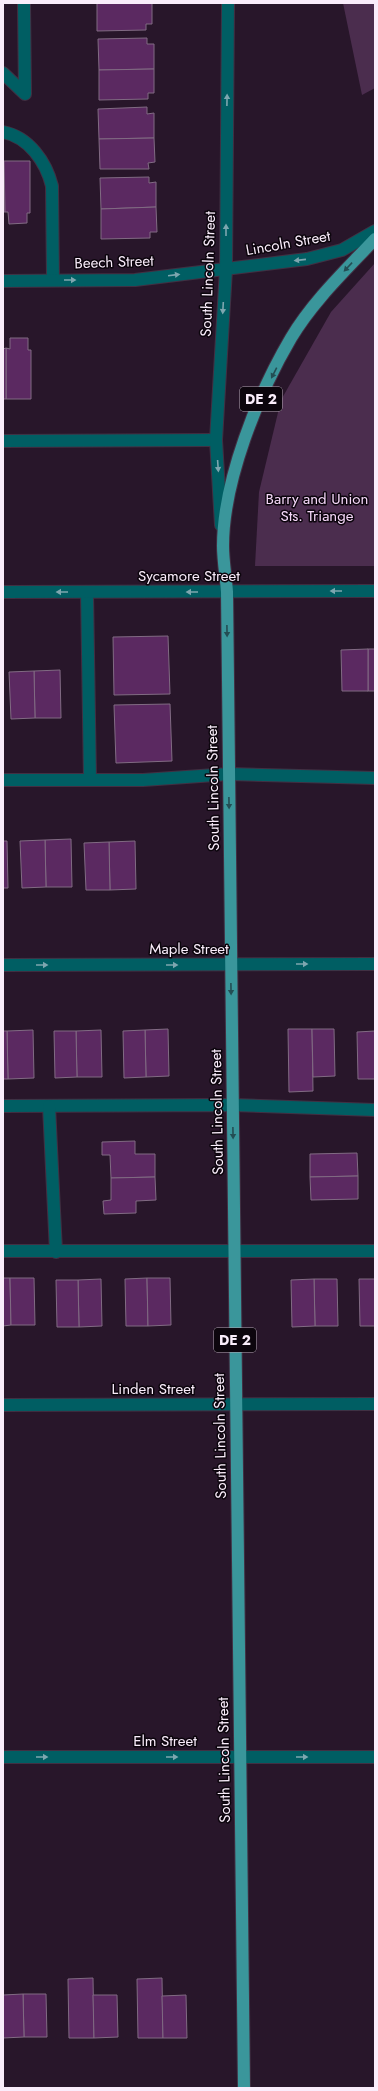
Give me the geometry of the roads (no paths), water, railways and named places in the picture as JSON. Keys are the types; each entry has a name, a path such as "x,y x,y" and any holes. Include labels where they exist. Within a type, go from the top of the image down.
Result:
{"main road":[{"name":"DE 2","path":"227,592 223,546 234,471 263,395 292,338 330,286 375,239"},
{"name":"South Lincoln Street","path":"227,592 244,2088"}],"street":[{"path":"3,73 25,94 24,3"},
{"name":"South Lincoln Street","path":"223,546 216,440 226,269 228,3"},
{"path":"3,132 16,137 32,148 49,173 52,186 53,280"},
{"name":"Lincoln Street","path":"226,269 325,255 342,250 375,231"},
{"name":"Beech Street","path":"3,280 135,280 226,269"},
{"path":"3,442 216,440"},
{"name":"Sycamore Street","path":"3,592 375,591"},
{"path":"87,592 90,780"},
{"path":"3,780 143,780 229,774 375,778"},
{"name":"Maple Street","path":"3,965 375,964"},
{"path":"3,1106 232,1105 375,1110"},
{"path":"49,1106 56,1252"},
{"path":"3,1251 375,1251"},
{"name":"Linden Street","path":"3,1405 375,1404"},
{"name":"Elm Street","path":"3,1757 375,1757"}],"park label":[{"name":"Barry and Union Sts. Triange","path":"317,508"}]}
